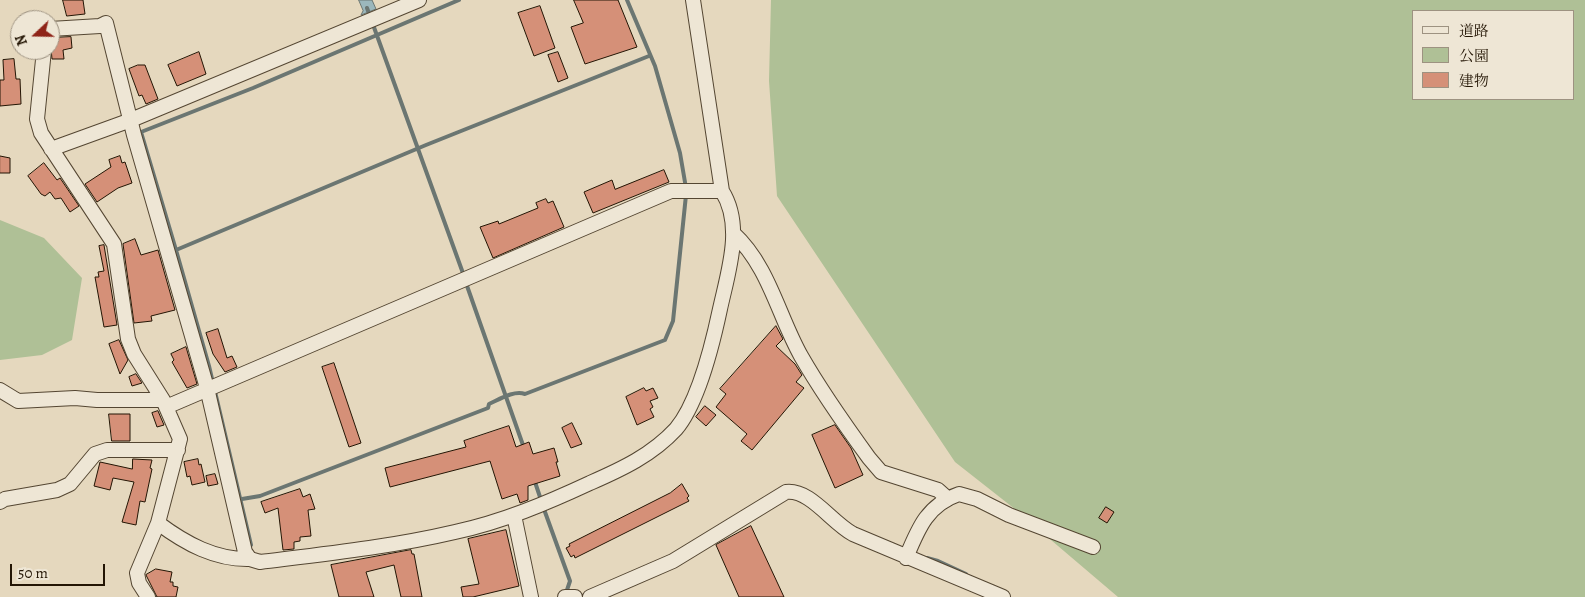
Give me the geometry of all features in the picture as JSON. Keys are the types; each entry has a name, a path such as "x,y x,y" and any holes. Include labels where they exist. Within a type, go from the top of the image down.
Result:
{"street":[{"path":"51,149 131,120 419,0"},
{"path":"158,523 178,538 218,556 250,559 260,562 396,543 456,532 547,503 637,462 676,428 689,410 716,328 730,264 734,233 730,204 722,191 693,0"},
{"path":"60,28 106,24 131,120 212,386 244,552 250,559"},
{"path":"43,60 37,119 41,133 114,244 128,339 134,354 165,403 180,439 158,523 138,573 139,583 148,597"},
{"path":"0,390 18,401 75,398 165,403 212,386 671,191 722,191"},
{"path":"734,233 747,246 773,292 800,355 869,458 881,472 938,490 947,498"},
{"path":"0,502 5,499 58,490 70,484 95,454 107,450 178,450"},
{"path":"590,597 673,561 786,492 794,491 804,494 840,527 906,558 1003,597"},
{"path":"906,558 920,525 938,504 947,498 959,494 977,499 1009,515 1093,546"},
{"path":"514,515 531,597"},
{"path":"565,597 575,597"}],"green space":[{"path":"771,0 1585,0 1585,597 1118,597 1011,506 955,462 777,196 769,81"},
{"path":"0,220 44,238 82,278 72,340 42,355 0,360"}],"water":[{"path":"359,0 372,0 376,9 361,15 363,11"}],"building":[{"path":"63,0 83,0 85,14 67,16"},
{"path":"574,0 618,0 637,47 585,64 571,27 583,23"},
{"path":"540,6 555,48 534,56 518,13"},
{"path":"71,37 72,48 63,50 64,59 60,59 60,38"},
{"path":"199,52 206,74 177,86 168,65"},
{"path":"558,52 568,78 558,82 548,55"},
{"path":"3,60 14,60 16,79 20,79 21,104 0,106 0,80 4,80"},
{"path":"138,65 145,65 158,99 146,104 142,95 139,96 129,69"},
{"path":"0,156 10,158 10,173 0,173"},
{"path":"120,156 122,163 125,162 132,183 118,188 97,202 85,184 111,167 109,160"},
{"path":"44,163 57,180 60,178 79,206 70,212 61,198 55,199 50,192 45,196 41,194 28,176"},
{"path":"664,170 669,182 593,213 584,192 612,180 615,189"},
{"path":"546,199 548,203 553,201 564,227 493,258 480,227 498,221 499,224 538,208 536,203"},
{"path":"135,239 141,255 158,250 175,310 151,316 152,321 134,323 123,244"},
{"path":"104,245 117,325 104,327 95,277 99,277 98,272 104,271 99,246"},
{"path":"776,326 783,339 776,346 795,364 802,375 796,382 804,388 752,450 741,441 747,434 716,407 726,394 720,389"},
{"path":"218,329 227,358 232,356 237,367 225,372 213,354 206,333"},
{"path":"119,340 128,360 120,374 109,344"},
{"path":"186,347 197,384 187,388 172,362 174,360 171,354"},
{"path":"334,363 361,443 349,447 322,367"},
{"path":"136,374 142,383 132,386 129,377"},
{"path":"644,388 646,391 653,388 658,398 650,401 653,407 650,409 654,417 637,425 626,397"},
{"path":"705,406 716,415 706,426 696,417"},
{"path":"158,411 164,425 157,427 152,413"},
{"path":"109,414 130,414 130,441 112,441"},
{"path":"572,423 582,444 571,448 562,428"},
{"path":"835,425 851,448 863,475 835,488 812,435"},
{"path":"509,426 516,447 529,442 533,454 554,448 558,462 556,462 560,476 528,486 528,500 520,503 517,494 502,499 490,461 390,487 385,468 466,447 464,441"},
{"path":"133,459 152,460 145,502 140,501 136,525 122,522 134,482 113,478 110,490 94,486 100,462 132,469"},
{"path":"198,459 205,482 192,485 190,476 187,477 184,462"},
{"path":"215,474 218,484 208,486 206,476"},
{"path":"682,484 689,496 687,498 689,501 575,558 574,555 571,557 566,548 570,546 569,544 670,493"},
{"path":"300,489 303,497 310,494 315,509 308,510 311,536 300,537 300,541 294,542 294,549 283,550 278,508 265,513 261,502"},
{"path":"1106,507 1114,512 1107,523 1099,518"},
{"path":"751,526 784,597 739,597 716,545"},
{"path":"506,530 519,586 473,597 463,597 461,587 479,584 468,539"},
{"path":"411,550 412,554 414,554 422,597 401,597 394,565 366,572 374,597 339,597 331,565"},
{"path":"156,569 172,572 170,582 173,582 173,586 178,587 176,597 157,597 146,575"}],"waterway":[{"path":"176,250 141,132 253,88 459,0"},
{"path":"627,0 655,66 680,153 686,188"},
{"path":"367,8 464,276"},
{"path":"251,545 209,366 176,250 426,145 649,56"},
{"path":"242,499 260,496 488,408 489,404 507,396 516,393 525,394 665,340 673,321 686,195"},
{"path":"466,283 524,448"},
{"path":"534,479 541,500"},
{"path":"545,512 570,581 567,590"},
{"path":"927,558 966,574"}]}
